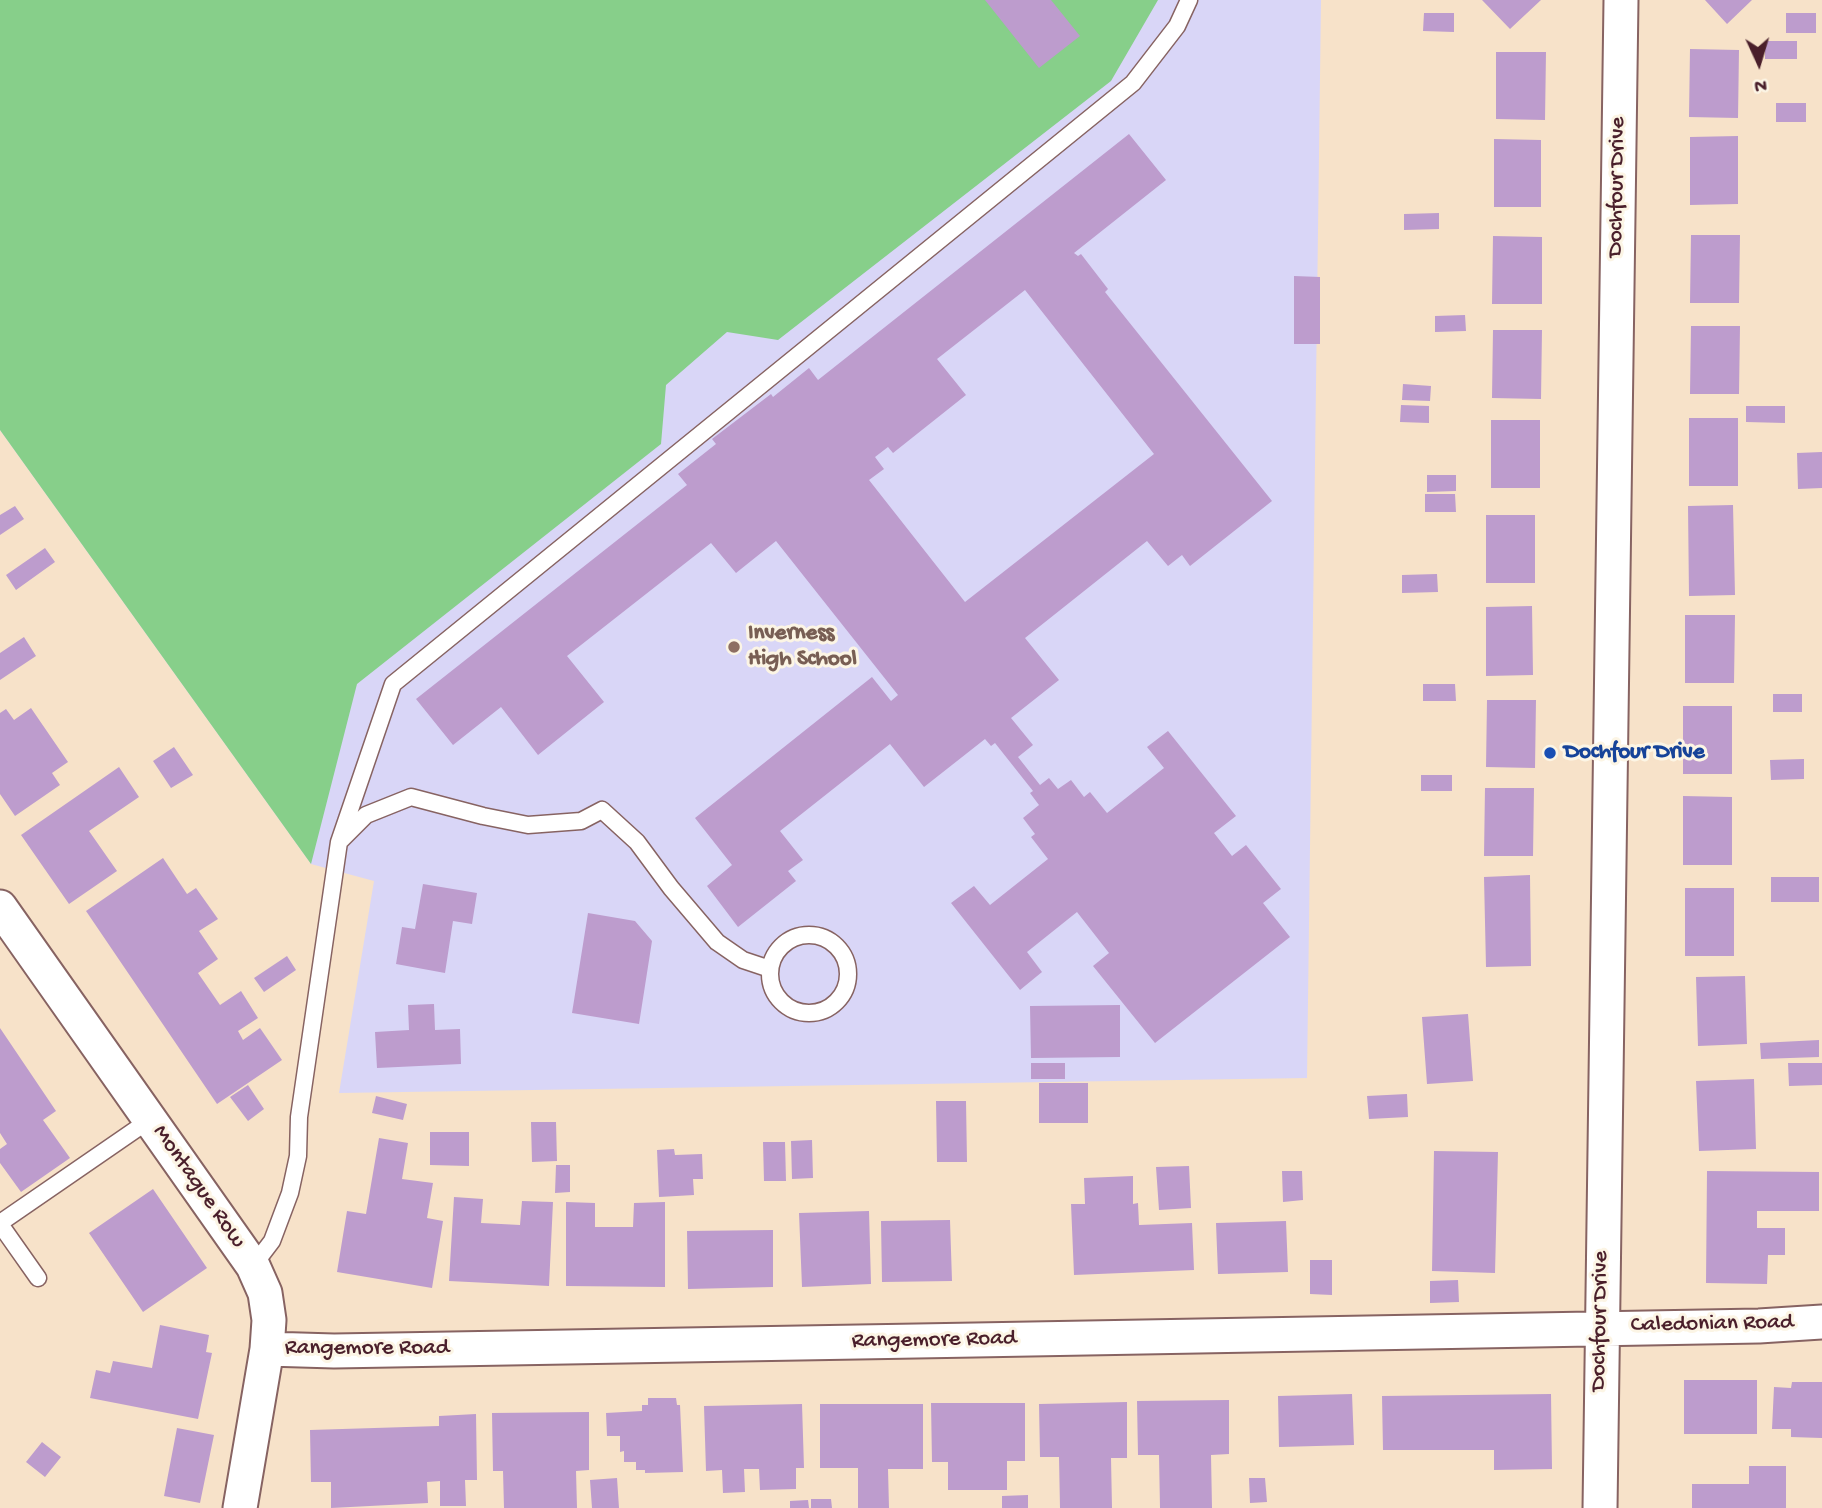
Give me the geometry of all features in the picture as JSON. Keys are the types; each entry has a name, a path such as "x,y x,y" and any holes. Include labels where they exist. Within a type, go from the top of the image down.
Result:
{"street":[{"name":"Dochfour Drive","path":"1600,1508 1621,0"},
{"name":"Montague Row","path":"0,907 253,1266 265,1293 269,1320 267,1349 240,1508"},
{"name":"Caledonian Road","path":"1601,1328 1759,1326 1822,1322"},
{"name":"Rangemore Road","path":"267,1349 933,1341 1601,1328"}],"lane":[{"path":"253,1266 272,1241 290,1194 298,1156 299,1117 339,842 393,684 1133,83 1177,26 1189,0"},
{"path":"339,842 366,815 411,797 528,825 581,821 602,810 637,842 671,888 717,942 743,960 770,969"},
{"path":"816,935 838,947 846,958 848,984 843,996 834,1006 822,1012 796,1012 784,1005 775,995 770,982 770,969 781,946 791,939 816,935"},
{"path":"38,1278 0,1223 151,1119"}],"shaded area":[{"name":"Inverness High School","path":"0,0 1321,0 1307,1078 339,1093 374,881 311,864 0,430"}],"green space":[{"path":"0,0 1158,0 1111,81 778,340 727,332 666,385 661,444 357,684 311,864 0,430"}],"building":[{"path":"985,0 1051,0 1080,36 1039,68"},
{"path":"1482,0 1541,0 1510,29"},
{"path":"1705,0 1752,0 1727,24"},
{"path":"1424,13 1454,13 1454,32 1423,31"},
{"path":"1786,13 1816,13 1816,33 1786,33"},
{"path":"1765,41 1797,41 1797,59 1765,59"},
{"path":"1690,49 1739,50 1738,118 1689,117"},
{"path":"1496,52 1546,52 1545,120 1496,119"},
{"path":"1776,103 1806,103 1806,122 1776,122"},
{"path":"1129,134 1166,180 1074,253 1078,256 1081,254 1108,289 1105,292 1272,501 1190,566 1182,555 1168,566 1147,541 1025,638 1059,680 1011,718 1033,745 1018,757 1040,785 1049,778 1058,789 1071,780 1084,797 1090,792 1107,813 1164,768 1147,747 1168,731 1236,816 1214,833 1232,856 1246,845 1281,889 1263,903 1290,937 1155,1043 1093,966 1109,953 1077,912 1027,952 1042,972 1020,990 951,903 974,886 990,905 1048,859 1031,837 1035,834 1023,818 1039,805 1030,793 1033,791 995,743 991,746 985,739 924,787 890,744 780,831 803,860 788,871 796,881 738,927 707,886 732,865 695,818 872,677 891,701 898,695 776,541 736,573 711,543 567,656 604,702 538,755 501,707 453,745 416,699 687,485 678,474 716,444 712,439 771,394 773,397 809,368 818,380","holes":["1025,290 1154,454 965,602 869,480 884,469 875,457 888,447 893,453 966,395 937,359"]},
{"path":"1738,136 1738,204 1690,205 1690,137"},
{"path":"1494,139 1541,140 1541,207 1494,207"},
{"path":"1439,213 1439,229 1404,230 1404,214"},
{"path":"1691,235 1740,235 1739,303 1690,303"},
{"path":"1493,236 1542,237 1542,304 1492,304"},
{"path":"1294,276 1320,277 1320,344 1294,344"},
{"path":"1465,315 1466,331 1435,332 1435,316"},
{"path":"1691,326 1740,326 1739,394 1690,394"},
{"path":"1493,330 1542,330 1541,399 1492,398"},
{"path":"1403,384 1431,386 1430,401 1402,400"},
{"path":"1401,405 1429,406 1429,423 1400,422"},
{"path":"1746,406 1785,406 1785,423 1746,422"},
{"path":"1689,418 1738,418 1738,486 1689,486"},
{"path":"1491,420 1540,420 1540,488 1491,488"},
{"path":"1822,452 1822,488 1798,489 1797,453"},
{"path":"1427,475 1456,475 1456,491 1427,492"},
{"path":"1425,494 1455,494 1456,512 1425,512"},
{"path":"1733,505 1735,595 1689,596 1688,506"},
{"path":"15,506 24,519 0,535 0,515"},
{"path":"1486,515 1535,515 1535,583 1486,583"},
{"path":"45,548 55,562 16,590 6,575"},
{"path":"1437,574 1438,592 1402,593 1402,575"},
{"path":"1532,606 1533,675 1486,676 1486,607"},
{"path":"1685,615 1735,615 1734,683 1685,683"},
{"path":"24,637 36,656 0,680 0,653"},
{"path":"1423,684 1455,684 1456,701 1423,701"},
{"path":"1773,694 1802,694 1802,712 1773,712"},
{"path":"1487,700 1536,700 1535,768 1486,767"},
{"path":"1683,706 1732,706 1732,774 1683,774"},
{"path":"31,708 68,762 52,773 60,785 15,816 0,794 0,713 6,709 14,720"},
{"path":"174,747 193,775 171,788 153,761"},
{"path":"1804,759 1804,779 1771,780 1770,760"},
{"path":"119,767 139,797 89,831 117,871 69,904 21,835"},
{"path":"1421,775 1452,775 1452,791 1421,791"},
{"path":"1485,788 1534,788 1533,856 1484,856"},
{"path":"1683,796 1732,797 1732,865 1683,865"},
{"path":"163,858 187,894 196,888 218,919 199,931 218,959 198,973 220,1005 241,991 258,1018 238,1031 243,1040 260,1028 282,1060 217,1104 86,911"},
{"path":"1530,875 1531,966 1486,967 1484,877"},
{"path":"1771,877 1819,877 1819,902 1771,902"},
{"path":"423,884 477,893 472,924 453,921 445,973 396,964 402,927 415,929"},
{"path":"1685,888 1734,888 1734,956 1685,956"},
{"path":"588,913 635,921 652,941 639,1024 572,1013"},
{"path":"287,956 296,970 264,992 254,978"},
{"path":"1745,976 1747,1044 1698,1046 1696,977"},
{"path":"434,1004 435,1030 460,1029 461,1064 377,1068 375,1032 409,1030 408,1005"},
{"path":"1120,1005 1120,1057 1031,1058 1030,1006"},
{"path":"1468,1014 1473,1081 1427,1084 1422,1017"},
{"path":"0,1028 56,1111 43,1120 70,1158 21,1192 0,1163 0,1149 7,1144 0,1133"},
{"path":"1819,1040 1819,1057 1761,1059 1760,1043"},
{"path":"1031,1063 1065,1063 1065,1079 1031,1079"},
{"path":"1788,1063 1822,1063 1822,1085 1789,1086"},
{"path":"1754,1079 1756,1149 1699,1151 1696,1081"},
{"path":"1039,1083 1088,1083 1088,1123 1039,1123"},
{"path":"248,1085 264,1109 248,1121 230,1097"},
{"path":"1407,1094 1408,1117 1369,1119 1367,1096"},
{"path":"376,1096 407,1104 403,1120 372,1113"},
{"path":"936,1101 966,1101 967,1162 937,1162"},
{"path":"531,1122 556,1122 557,1161 532,1162"},
{"path":"430,1132 469,1132 469,1166 430,1165"},
{"path":"379,1138 408,1143 402,1179 433,1183 427,1218 443,1221 432,1288 337,1272 347,1211 366,1214"},
{"path":"812,1140 813,1178 792,1179 791,1141"},
{"path":"763,1142 785,1142 786,1181 764,1181"},
{"path":"674,1149 675,1155 702,1154 703,1179 693,1179 694,1195 659,1197 657,1150"},
{"path":"1434,1151 1498,1152 1495,1273 1432,1271"},
{"path":"556,1165 570,1165 570,1192 555,1193"},
{"path":"1189,1166 1191,1208 1159,1210 1156,1167"},
{"path":"1282,1171 1302,1171 1303,1200 1283,1202"},
{"path":"1707,1171 1819,1172 1819,1211 1757,1211 1757,1228 1785,1228 1785,1255 1768,1255 1767,1284 1706,1283"},
{"path":"1133,1176 1133,1204 1138,1203 1139,1225 1192,1223 1194,1270 1074,1275 1071,1204 1085,1204 1084,1178"},
{"path":"153,1189 207,1268 143,1312 89,1233"},
{"path":"454,1197 483,1199 481,1223 520,1225 522,1201 553,1202 549,1286 449,1281"},
{"path":"566,1202 595,1203 595,1227 633,1227 634,1203 665,1202 665,1287 566,1286"},
{"path":"869,1211 871,1284 802,1287 799,1213"},
{"path":"950,1220 952,1281 882,1282 881,1221"},
{"path":"1286,1221 1288,1272 1218,1274 1216,1223"},
{"path":"773,1230 773,1287 688,1289 687,1231"},
{"path":"1310,1260 1332,1260 1332,1295 1310,1294"},
{"path":"1458,1280 1459,1302 1430,1303 1430,1281"},
{"path":"160,1325 209,1335 206,1352 212,1353 198,1419 90,1398 96,1370 110,1373 113,1361 152,1368"},
{"path":"1684,1380 1757,1380 1757,1434 1684,1434"},
{"path":"1792,1382 1822,1382 1822,1438 1791,1437 1791,1429 1772,1429 1774,1387 1791,1388"},
{"path":"1352,1394 1354,1445 1279,1447 1278,1396"},
{"path":"1551,1394 1552,1469 1494,1470 1494,1450 1383,1450 1382,1396"},
{"path":"648,1398 676,1398 677,1405 680,1405 683,1472 645,1473 645,1470 636,1470 636,1462 624,1462 624,1451 620,1452 620,1436 607,1436 606,1413 642,1411 642,1405 648,1405"},
{"path":"1229,1400 1229,1454 1211,1455 1212,1508 1160,1508 1159,1455 1138,1455 1137,1401"},
{"path":"1127,1402 1127,1458 1111,1458 1112,1508 1060,1508 1059,1457 1040,1457 1039,1404"},
{"path":"931,1403 1025,1403 1025,1461 1007,1461 1007,1490 948,1490 948,1462 932,1462"},
{"path":"802,1404 804,1468 796,1468 796,1489 760,1490 759,1469 744,1469 745,1492 723,1493 722,1470 706,1471 704,1406"},
{"path":"820,1404 923,1404 923,1469 888,1469 889,1508 858,1508 858,1468 820,1468"},
{"path":"589,1412 589,1470 576,1471 577,1508 504,1508 503,1471 493,1471 492,1413"},
{"path":"476,1414 477,1480 465,1480 466,1506 440,1506 440,1481 427,1482 428,1503 331,1508 331,1482 311,1482 310,1430 439,1426 439,1416"},
{"path":"177,1428 214,1435 200,1503 164,1496"},
{"path":"42,1442 61,1457 45,1477 26,1462"},
{"path":"1749,1466 1786,1466 1786,1508 1692,1508 1692,1484 1749,1484"},
{"path":"617,1478 619,1508 592,1508 590,1480"},
{"path":"1249,1478 1265,1478 1267,1502 1250,1503"},
{"path":"1028,1495 1028,1508 1002,1508 1002,1496"},
{"path":"811,1499 831,1499 832,1508 811,1508"},
{"path":"808,1500 809,1508 790,1508 790,1501"}],"place":[{"name":"Inverness High School","path":"734,647"},
{"name":"Dochfour Drive","path":"1550,753"}]}
